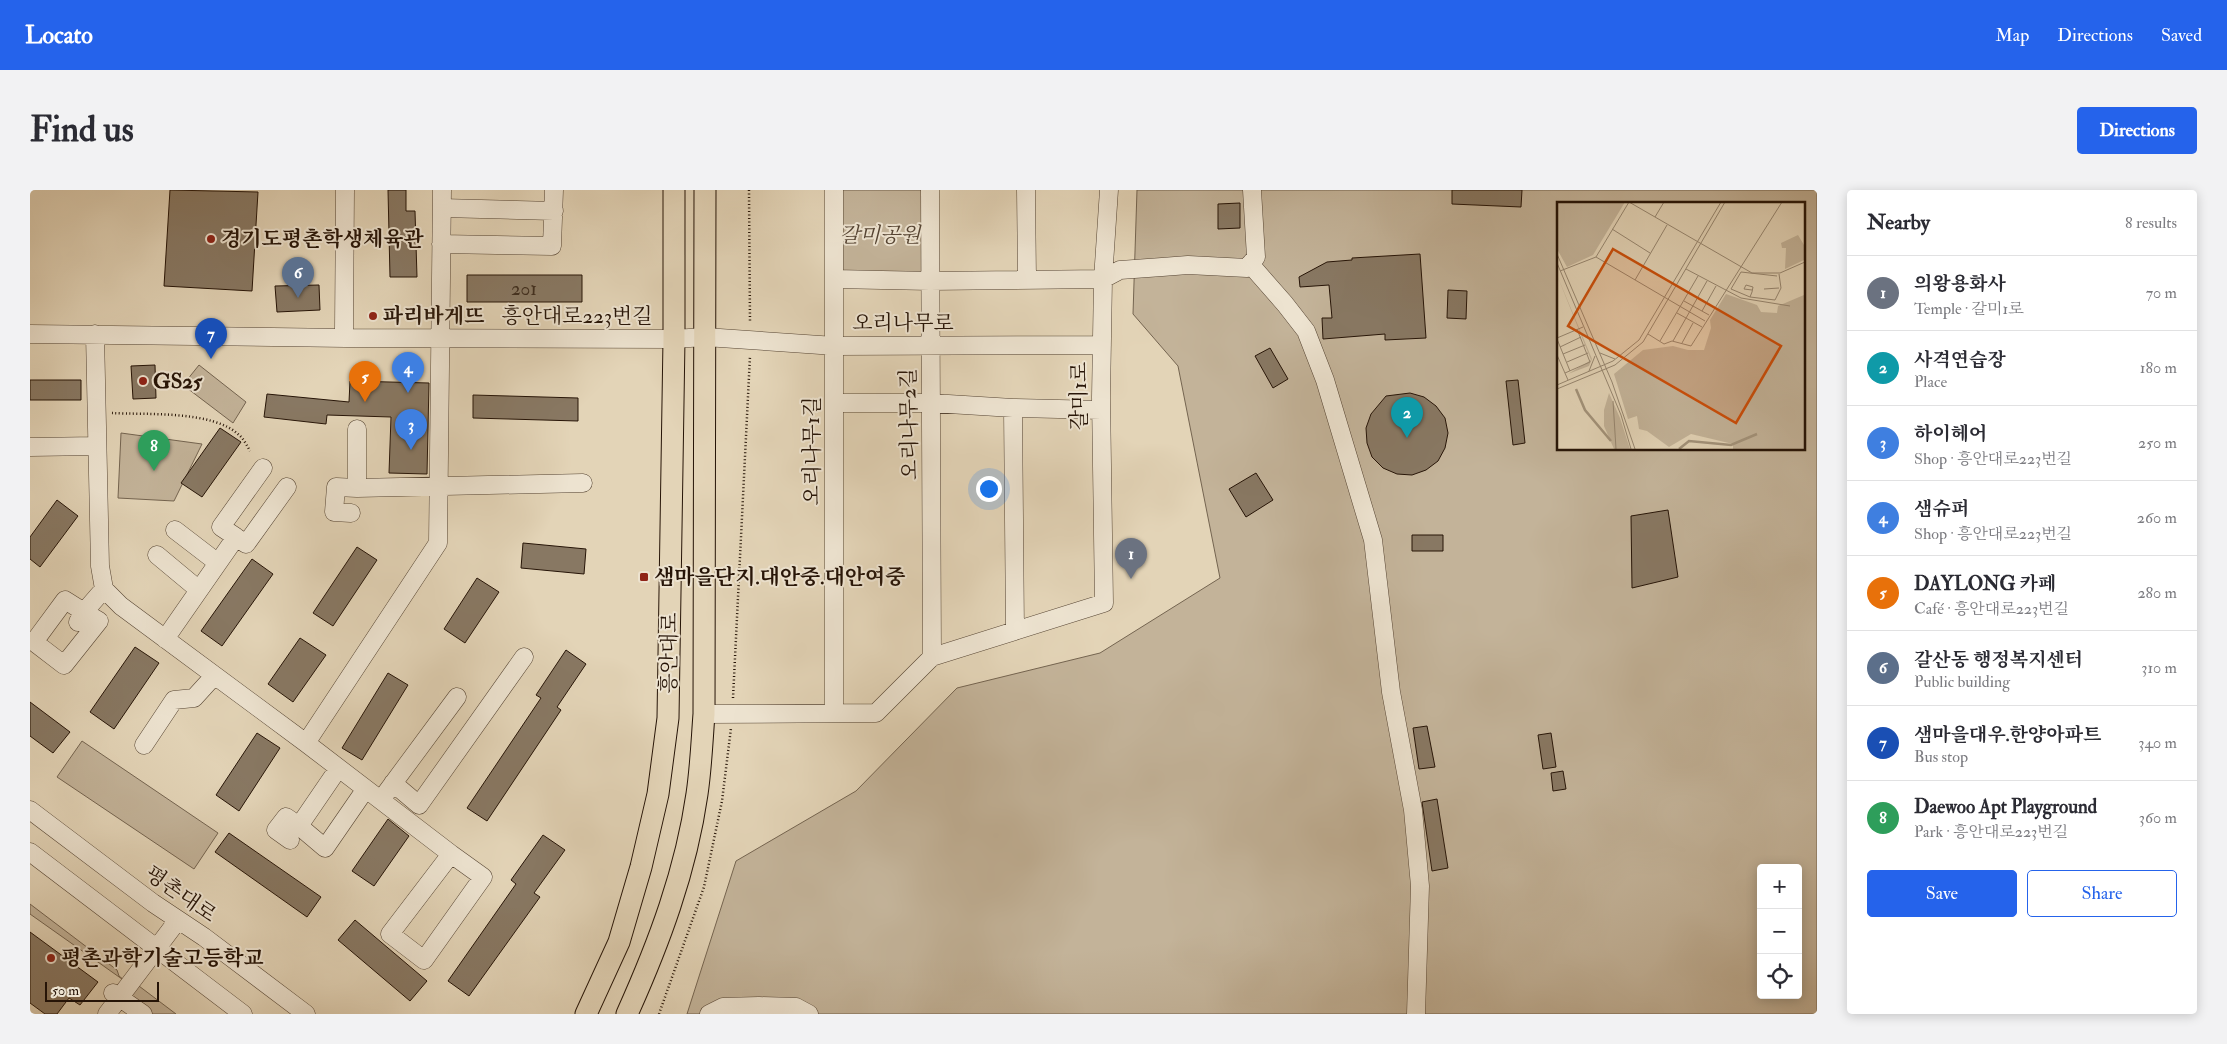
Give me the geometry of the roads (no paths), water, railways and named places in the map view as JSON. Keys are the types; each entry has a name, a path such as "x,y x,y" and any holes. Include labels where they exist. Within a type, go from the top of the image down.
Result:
{"main road":[{"name":"흥안대로","path":"586,1014 619,942 640,867 658,794 668,718 674,339 674,190"},
{"name":"흥안대로","path":"627,1014 654,954 679,879 698,794 704,714 705,190"},
{"path":"674,282 704,283"}],"street":[{"path":"346,190 344,331 346,338"},
{"path":"306,743 438,543 442,190"},
{"path":"442,244 552,246 554,190"},
{"name":"오리나무1길","path":"834,190 834,712"},
{"name":"오리나무2길","path":"930,190 932,657"},
{"path":"1026,190 1027,279"},
{"name":"갈미1로","path":"1015,631 1104,603 1101,410 1103,279 1109,190"},
{"path":"834,279 930,282 1103,279 1120,270 1188,265 1248,268 1256,257 1252,190"},
{"path":"442,208 554,211"},
{"path":"1250,264 1306,331 1325,380 1373,540 1391,692 1412,810 1420,886 1416,1014"},
{"name":"흥안대로223번길","path":"30,334 346,338 674,339 704,337"},
{"path":"95,334 100,566 104,589 121,606 483,877 424,960 390,934 451,854"},
{"name":"오리나무로","path":"704,337 835,346 1102,345"},
{"path":"834,403 932,402 1013,408 1101,410"},
{"path":"704,714 876,712 932,657 1015,631 1013,408"},
{"path":"357,429 358,488"},
{"path":"30,446 97,446"},
{"path":"263,468 221,527 246,544 287,487"},
{"path":"351,513 334,512 336,487 439,488 583,483"},
{"path":"175,530 218,563"},
{"path":"165,639 236,537"},
{"path":"157,555 199,590"},
{"path":"81,617 104,589"},
{"path":"393,784 419,805 524,658"},
{"path":"144,745 174,700 194,698 214,676"},
{"path":"380,801 457,698"},
{"path":"338,769 294,833 324,848 365,790"},
{"name":"평촌대로","path":"30,810 306,1014"},
{"path":"30,852 243,1014"},
{"path":"107,1014 116,995 157,949 178,920"},
{"path":"116,995 143,1014"},
{"path":"710,1014 723,1007 758,1006 796,1007 809,1014"}],"place":[{"name":"경기도평촌학생체육관","path":"211,239"},
{"name":"갈산동 행정복지센터","path":"298,298"},
{"name":"파리바게뜨","path":"373,316"},
{"name":"샘마을대우.한양아파트","path":"211,359"},
{"name":"GS25","path":"143,381"},
{"name":"샘슈퍼","path":"408,393"},
{"name":"DAYLONG 카페","path":"365,402"},
{"name":"사격연습장","path":"1407,438"},
{"name":"하이헤어","path":"411,450"},
{"name":"Daewoo Apt Playground","path":"154,471"},
{"name":"샘마을단지.대안중.대안여중","path":"644,577"},
{"name":"의왕용화사","path":"1131,579"},
{"name":"평촌과학기술고등학교","path":"51,958"}],"park label":[{"name":"갈미공원","path":"880,235"}]}
